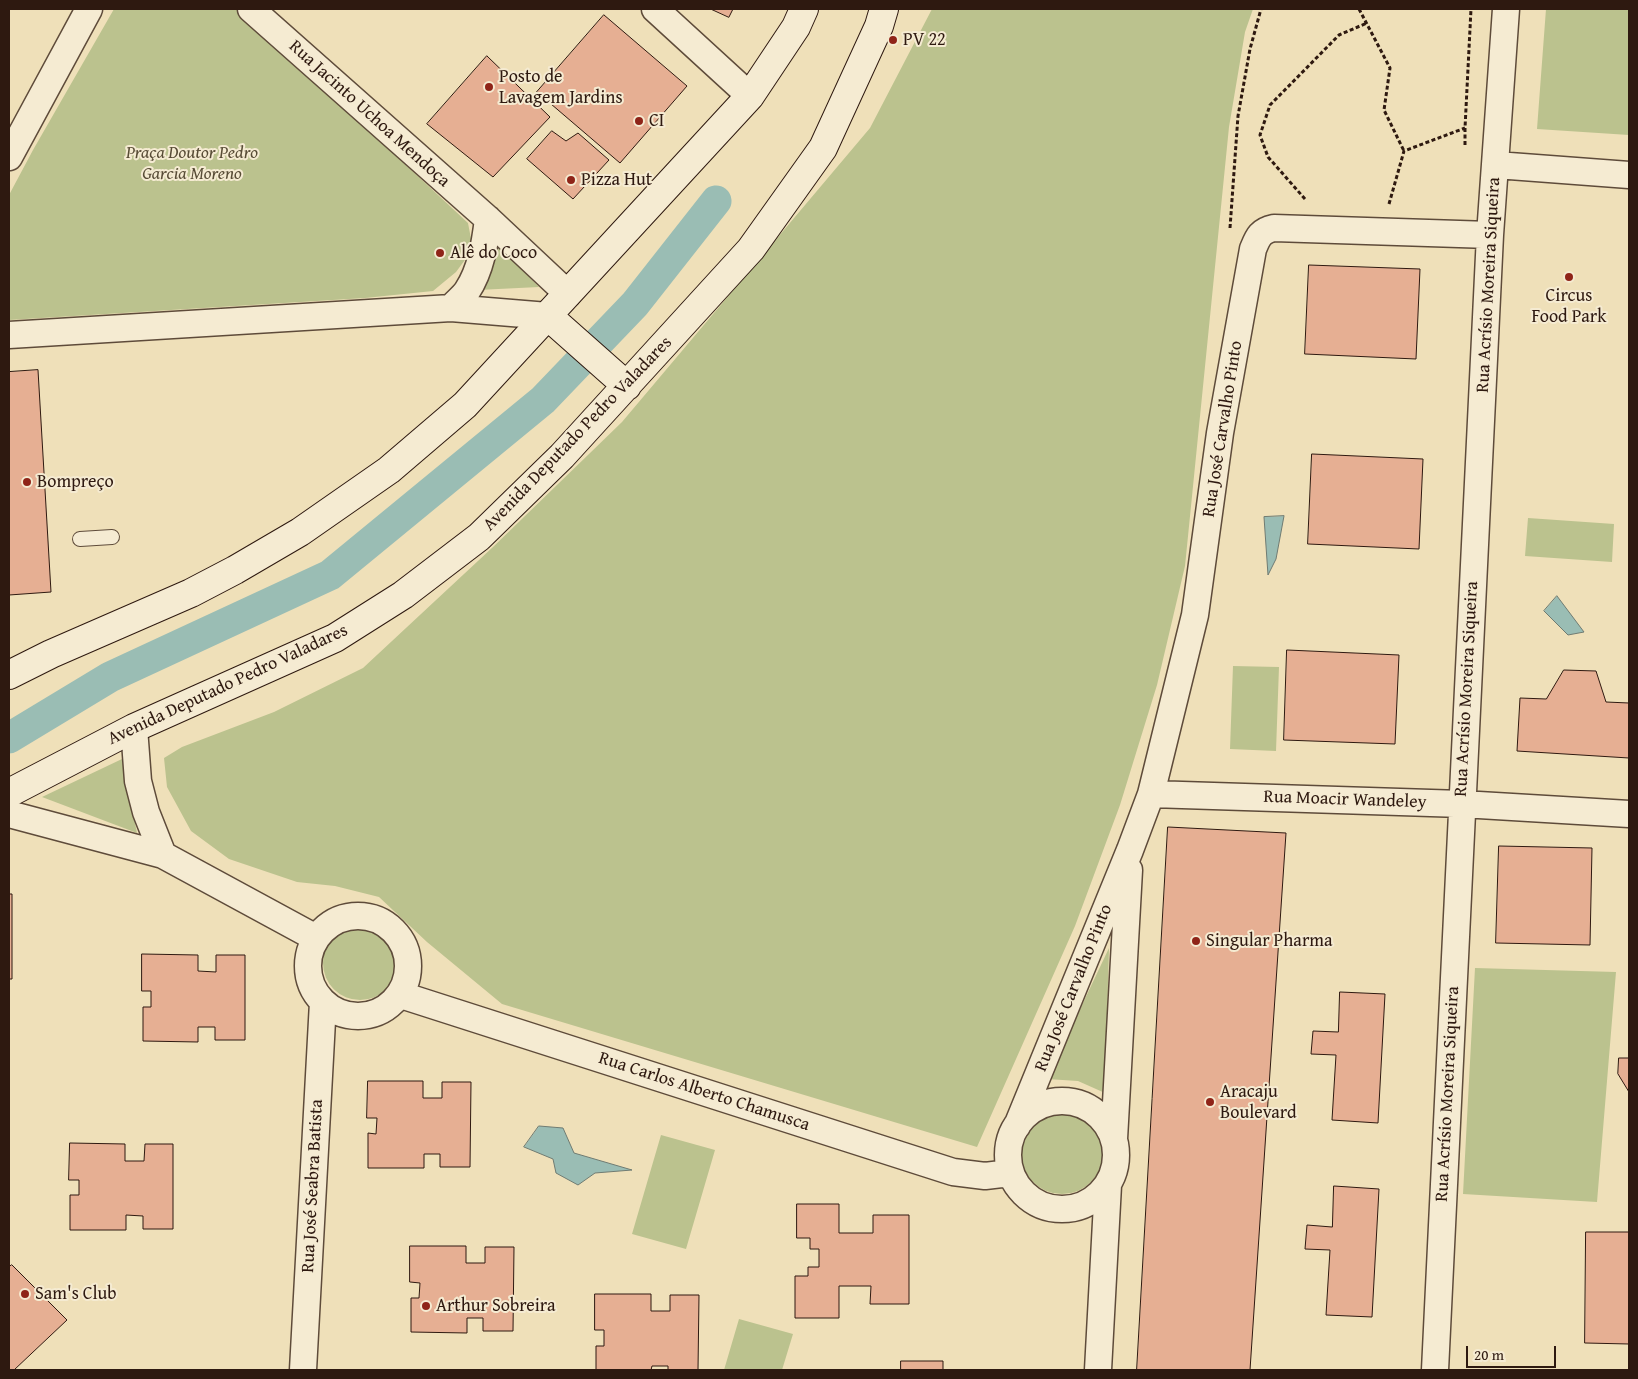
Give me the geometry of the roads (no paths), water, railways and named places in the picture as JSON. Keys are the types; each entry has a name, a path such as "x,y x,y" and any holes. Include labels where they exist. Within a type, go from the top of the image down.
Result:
{"main road":[{"path":"9,675 51,654 191,593 235,570 300,532 389,470 556,324 568,294 750,96 796,26 804,9"},
{"name":"Avenida Deputado Pedro Valadares","path":"9,793 134,728 335,638 403,595 479,537 562,456 752,249 823,148 880,26 884,9"},
{"path":"556,324 628,386"}],"street":[{"path":"9,157 89,9"},
{"name":"Rua Jacinto Uchoa Mendoça","path":"251,9 488,219 568,294"},
{"path":"655,9 750,96"},
{"name":"Rua Acrísio Moreira Siqueira","path":"1435,1370 1490,235 1506,9"},
{"path":"1496,165 1629,174"},
{"path":"451,308 467,290 477,270 485,244 488,219"},
{"name":"Rua José Carvalho Pinto","path":"1017,1126 1151,794 1196,615 1220,433 1253,249 1257,239 1264,230 1274,228 1490,235"},
{"path":"9,335 451,308 556,324"},
{"path":"134,728 138,781 146,812 163,855"},
{"name":"Rua Moacir Wandeley","path":"1151,794 1462,804 1629,814"},
{"path":"9,814 163,855 316,938"},
{"name":"Rua José Carvalho Pinto","path":"1114,1139 1130,850"},
{"path":"357,916 372,918 387,924 399,936 408,957 408,981 401,995 390,1006 377,1013 363,1017 348,1016 335,1011 323,1002 312,988 308,971 309,954 316,938 327,926 341,918 357,916"},
{"name":"Rua Carlos Alberto Chamusca","path":"401,995 953,1172 985,1176 1010,1172"},
{"name":"Rua José Seabra Batista","path":"306,1369 323,1002"},
{"path":"1098,1370 1108,1186 1115,1170 1117,1155 1114,1139 1106,1123 1094,1111 1078,1103 1061,1101 1044,1104 1029,1113 1017,1126 1010,1140 1007,1157 1010,1172 1018,1188 1030,1200 1046,1207 1064,1210 1081,1206 1096,1198 1108,1186"}],"lane":[{"path":"80,538 112,536"}],"water":[{"path":"1284,516 1276,559 1268,575 1264,517"},
{"path":"1557,596 1584,632 1568,635 1544,611"},
{"path":"539,1126 563,1128 574,1153 632,1170 595,1173 578,1185 556,1173 553,1159 524,1147"}],"waterway":[{"path":"9,738 110,677 330,575 543,400 635,304 716,201"}],"place":[{"name":"PV 22","path":"893,40"},
{"name":"Posto de Lavagem Jardins","path":"489,87"},
{"name":"CI","path":"639,121"},
{"name":"Pizza Hut","path":"571,180"},
{"name":"Alê do Coco","path":"440,253"},
{"name":"Circus Food Park","path":"1569,277"},
{"name":"Bompreço","path":"27,482"},
{"name":"Singular Pharma","path":"1196,941"},
{"name":"Aracaju Boulevard","path":"1210,1102"},
{"name":"Sam's Club","path":"25,1294"},
{"name":"Arthur Sobreira","path":"426,1306"}],"park label":[{"name":"Praça Doutor Pedro Garcia Moreno","path":"192,163"}]}
